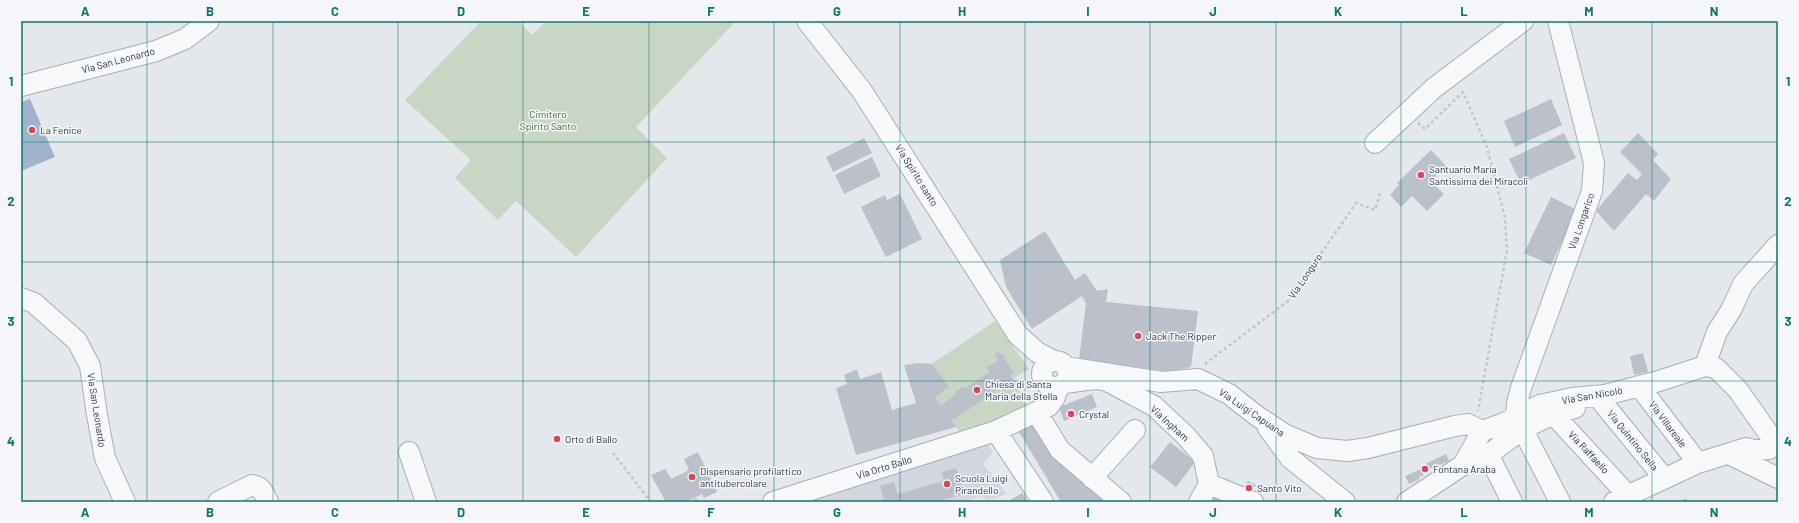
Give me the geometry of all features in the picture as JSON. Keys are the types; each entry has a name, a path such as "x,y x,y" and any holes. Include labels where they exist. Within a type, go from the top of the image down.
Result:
{"street":[{"name":"Via San Leonardo","path":"21,86 156,51 185,39 209,21"},
{"name":"Via Spirito santo","path":"807,21 862,91 1018,335 1020,346 1055,376"},
{"path":"1375,143 1434,88 1523,21"},
{"name":"Via Longarico","path":"1520,423 1517,403 1521,388 1592,191 1594,163 1558,21"},
{"path":"1622,496 1698,463 1746,448 1754,450 1770,449 1773,440 1738,390 1716,368 1705,366 1717,332 1743,284 1778,245"},
{"name":"Via San Leonardo","path":"21,298 34,303 77,341 90,366 105,458 125,502"},
{"name":"Via San Nicolò","path":"1478,429 1502,424 1520,423 1547,403 1604,398 1705,366"},
{"path":"1121,502 1060,450 1032,415 1055,376 1161,382 1198,379"},
{"name":"Via Ingham","path":"1055,376 1107,381 1154,406 1185,435 1203,456 1208,484"},
{"name":"Via Luigi Capuana","path":"1198,379 1228,394 1257,416 1286,435 1317,448 1347,451 1368,448 1455,426 1468,424 1478,429"},
{"name":"Via Villareale","path":"1639,386 1698,463"},
{"path":"1407,502 1463,466 1484,459 1520,423 1554,415 1562,411 1604,398"},
{"name":"Via Quintino Sella","path":"1604,398 1664,478"},
{"name":"Via Orto Ballo","path":"773,502 996,432 1032,415"},
{"name":"Via Raffaello","path":"1554,415 1622,496"},
{"path":"1257,416 1265,424 1290,458 1345,502"},
{"path":"1520,423 1560,502"},
{"path":"1463,466 1478,429"},
{"path":"1092,478 1135,430"},
{"path":"996,432 1043,502"},
{"path":"409,452 426,502"},
{"path":"1729,454 1778,478"},
{"path":"1484,459 1491,460 1512,502"},
{"path":"1200,502 1208,484 1253,502"},
{"path":"218,502 252,485 259,487 262,490 268,502"}],"path":[{"path":"1435,121 1463,92 1487,147 1505,218 1507,250 1478,429"},
{"name":"Via Longuro","path":"1198,379 1204,365 1288,301 1356,203 1375,210 1380,193"},
{"path":"613,453 651,502"},
{"path":"695,498 697,502"}],"shaded area":[{"path":"987,443 993,452 983,464 1007,494 988,500 982,496 962,502 801,502"}],"green space":[{"name":"Cimitero Spirito Santo","path":"481,21 518,21 532,35 546,21 736,21 636,127 667,158 576,257 516,201 498,220 455,178 471,160 405,100"},
{"path":"995,321 1029,369 1014,378 1026,407 962,435 952,421 1012,379 1010,376 1014,373 1004,358 1005,356 998,352 994,354 998,360 986,368 989,372 965,388 963,386 955,392 956,394 941,405 935,397 932,364"}],"water":[{"name":"La Fenice","path":"30,99 55,157 21,171 21,102"}],"building":[{"path":"1551,99 1562,125 1515,147 1504,121"},
{"path":"1564,133 1576,158 1521,184 1509,159"},
{"path":"1638,133 1658,154 1653,160 1671,179 1654,201 1646,194 1614,231 1596,211 1628,173 1637,180 1642,174 1620,152"},
{"path":"864,138 872,153 833,172 826,157"},
{"name":"Santuario Maria Santissima dei Miracoli","path":"1431,150 1446,166 1431,181 1444,194 1427,211 1412,196 1401,207 1390,195 1399,185 1397,183"},
{"path":"872,157 881,176 844,194 835,175"},
{"path":"900,194 922,239 886,257 861,207 885,195 887,200"},
{"path":"1551,197 1577,210 1551,265 1524,253"},
{"path":"1045,231 1075,280 1085,273 1097,291 1108,289 1106,302 1198,311 1191,367 1172,372 1079,360 1086,303 1082,296 1032,329 1006,287 1000,260"},
{"path":"998,352 1005,356 1004,358 1014,373 1010,376 1013,379 952,421 956,427 856,455 836,388 847,384 844,375 857,369 860,379 881,372 892,410 916,403 904,365 918,363 932,364 949,387 935,397 941,405 956,394 955,392 963,386 965,388 989,372 986,368 998,360 994,354"},
{"path":"1643,353 1648,372 1634,375 1630,356"},
{"name":"Crystal","path":"1092,394 1097,407 1064,421 1059,407"},
{"path":"1032,424 1109,502 1061,502 1019,432"},
{"path":"1170,442 1195,462 1176,487 1150,467"},
{"name":"Dispensario profilattico antitubercolare","path":"698,452 717,492 704,498 702,494 686,502 666,502 651,475 665,469 671,479 689,470 684,459"},
{"name":"Fontana Araba","path":"1446,454 1449,461 1422,472 1424,475 1419,477 1420,479 1409,484 1405,476 1426,467 1425,464"},
{"name":"Scuola Luigi Pirandello","path":"956,468 964,494 936,502 874,502 884,499 880,486 894,482 898,494 944,481 942,472"},
{"name":"Santo Vito","path":"1248,481 1256,485 1249,495 1242,491"},
{"path":"1210,490 1221,502 1202,502"},
{"path":"1022,493 1028,502 1007,502"},
{"path":"1686,498 1688,502 1679,502"}],"place":[{"name":"La Fenice","path":"32,130"},
{"name":"Santuario Maria Santissima dei Miracoli","path":"1421,175"},
{"name":"Jack The Ripper","path":"1138,336"},
{"name":"Chiesa di Santa Maria della Stella","path":"977,390"},
{"name":"Crystal","path":"1071,414"},
{"name":"Orto di Ballo","path":"557,439"},
{"name":"Fontana Araba","path":"1425,469"},
{"name":"Dispensario profilattico antitubercolare","path":"692,477"},
{"name":"Scuola Luigi Pirandello","path":"947,484"},
{"name":"Santo Vito","path":"1249,488"}]}
